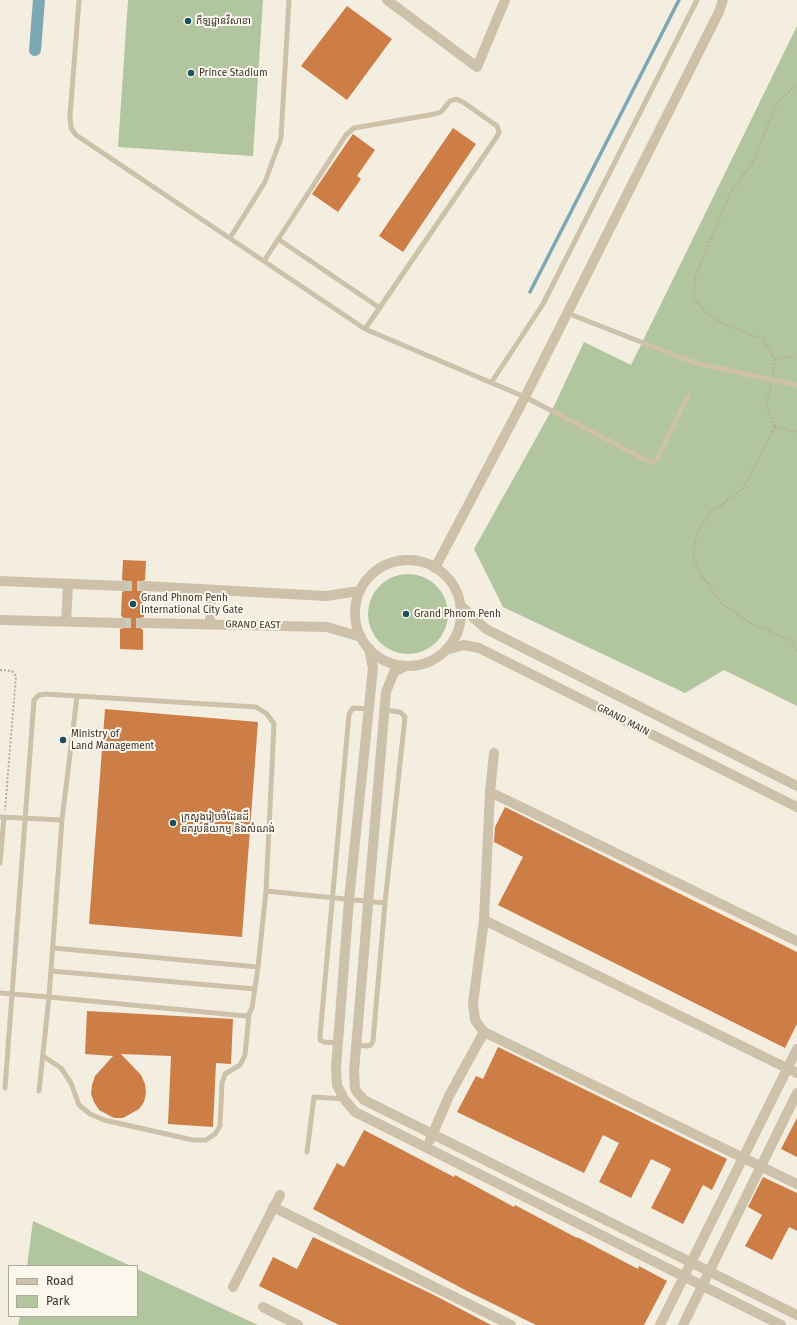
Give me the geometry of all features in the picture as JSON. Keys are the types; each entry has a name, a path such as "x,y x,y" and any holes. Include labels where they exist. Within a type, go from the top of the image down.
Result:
{"street":[{"path":"387,0 477,67 505,0"},
{"path":"435,568 525,397 719,12 723,0"},
{"path":"406,666 396,665 382,660 369,649 360,637 356,623 355,607 359,591 366,580 377,569 391,563 406,560 418,561 435,568 447,578 456,590 460,605 460,620 457,634 446,650 431,661 406,666 394,672 389,681 386,692 367,902 354,1071 355,1088 357,1092 364,1100 797,1315"},
{"path":"0,581 122,586"},
{"path":"66,622 68,584"},
{"path":"145,586 211,591 326,596 359,591"},
{"path":"210,624 211,591"},
{"name":"GRAND MAIN","path":"460,605 486,629 797,786"},
{"path":"0,620 121,623"},
{"name":"GRAND EAST","path":"143,623 327,627 360,637"},
{"name":"GRAND MAIN","path":"446,650 464,645 479,648 797,807"},
{"path":"369,649 373,668 349,900 338,1043 337,1085 344,1099 356,1112 781,1325"},
{"path":"494,753 490,792 484,920 473,1003 475,1020 484,1032 797,1184"},
{"path":"490,792 797,941"},
{"path":"484,920 797,1073"},
{"path":"426,1147 449,1096 484,1032"},
{"path":"338,1043 356,1045"},
{"path":"660,1325 797,1049"},
{"path":"344,1099 357,1092"},
{"path":"683,1325 797,1093"},
{"path":"233,1287 280,1195"},
{"path":"273,1207 511,1325"},
{"path":"263,1308 298,1325"}],"lane":[{"path":"79,0 70,116 71,128 76,135 365,329 525,397 652,463 657,459 688,396"},
{"path":"230,238 265,182 281,138 289,0"},
{"path":"491,383 543,304 697,0"},
{"path":"264,261 346,136 354,128 435,114 441,112 450,101 456,99 463,102 497,126 499,132 365,329"},
{"path":"278,239 380,308"},
{"path":"567,313 695,362 797,385"},
{"path":"5,1088 34,700 39,695 45,694 256,707 267,714 274,724 266,891 258,967 252,1008 249,1014 245,1055 240,1065 225,1074 222,1083 220,1126 215,1134 206,1140 193,1140 104,1120 90,1114 79,1105 70,1083 61,1068 43,1056"},
{"path":"40,1091 53,948 62,820 76,696"},
{"path":"338,1043 324,1042 320,1040 332,898 349,714 353,708 368,709"},
{"path":"356,1045 367,1046 371,1045 373,1041 385,903 405,717 400,712 384,710"},
{"path":"0,863 2,817 62,820"},
{"path":"266,891 385,903"},
{"path":"53,948 258,967"},
{"path":"51,971 255,989"},
{"path":"0,993 246,1016 249,1014"},
{"path":"307,1152 314,1097 344,1099"}],"path":[{"path":"775,360 762,339 721,323 705,312 694,298 695,277 730,193 752,164 776,105 797,84"},
{"path":"797,432 775,427 742,490 709,513 698,533 693,554 698,570 722,604 752,624 793,641 797,651"},
{"path":"0,670 12,671 16,676 2,817"}],"green space":[{"name":"Prince Stadium","path":"128,0 263,0 253,156 118,147"},
{"path":"797,26 797,706 724,670 685,693 503,607 474,549 554,406 584,342 631,365"},
{"path":"408,574 423,577 436,586 445,599 448,614 445,629 436,642 423,651 408,654 393,651 380,642 371,629 368,614 371,599 380,586 393,577"},
{"path":"33,1221 129,1265 27,1265"},
{"path":"138,1269 258,1325 18,1325 20,1317 138,1317"}],"building":[{"path":"347,6 392,39 347,100 301,66"},
{"path":"453,128 476,144 403,252 379,236"},
{"path":"353,134 375,150 357,176 361,179 338,212 312,194"},
{"name":"Grand Phnom Penh International City Gate","path":"123,560 146,561 145,580 140,582 139,586 141,591 144,592 144,617 140,618 137,622 138,626 143,630 143,650 120,649 120,629 124,628 127,624 126,620 121,616 122,592 127,590 128,586 126,581 122,580"},
{"name":"ក្រសួងរៀបចំដែនដី នគរូបនីយកម្ម និងសំណង់","path":"105,709 258,722 242,937 89,924"},
{"path":"505,807 797,952 797,1024 785,1048 498,905 523,857 494,842 495,827"},
{"path":"87,1011 233,1019 231,1064 216,1063 213,1127 168,1124 171,1056 121,1054 141,1075 145,1084 146,1093 144,1102 139,1109 123,1118 114,1118 99,1110 91,1094 92,1085 95,1076 113,1056 85,1054"},
{"path":"498,1047 727,1159 712,1190 703,1185 683,1224 651,1208 671,1169 668,1167 651,1159 631,1198 599,1182 619,1143 603,1135 584,1173 457,1112 476,1076 483,1079"},
{"path":"797,1118 797,1157 781,1149"},
{"path":"364,1130 454,1177 455,1175 514,1207 515,1205 638,1269 639,1266 667,1281 644,1325 536,1325 467,1291 313,1209 337,1163 344,1167"},
{"path":"763,1177 797,1193 797,1231 789,1227 772,1260 745,1246 762,1215 748,1207"},
{"path":"313,1237 434,1295 491,1325 339,1325 259,1286 273,1257 297,1269"}],"waterway":[{"path":"35,50 39,0"},
{"path":"530,292 679,0"}],"tunnel":[{"path":"122,586 145,586"},
{"path":"121,623 143,623"}],"place":[{"name":"កីឡដ្ឋានវិសាខា","path":"188,21"},
{"name":"Prince Stadium","path":"191,73"},
{"name":"Grand Phnom Penh International City Gate","path":"133,604"},
{"name":"Grand Phnom Penh","path":"406,614"},
{"name":"Ministry of Land Management","path":"63,740"},
{"name":"ក្រសួងរៀបចំដែនដី នគរូបនីយកម្ម និងសំណង់","path":"173,823"}]}
